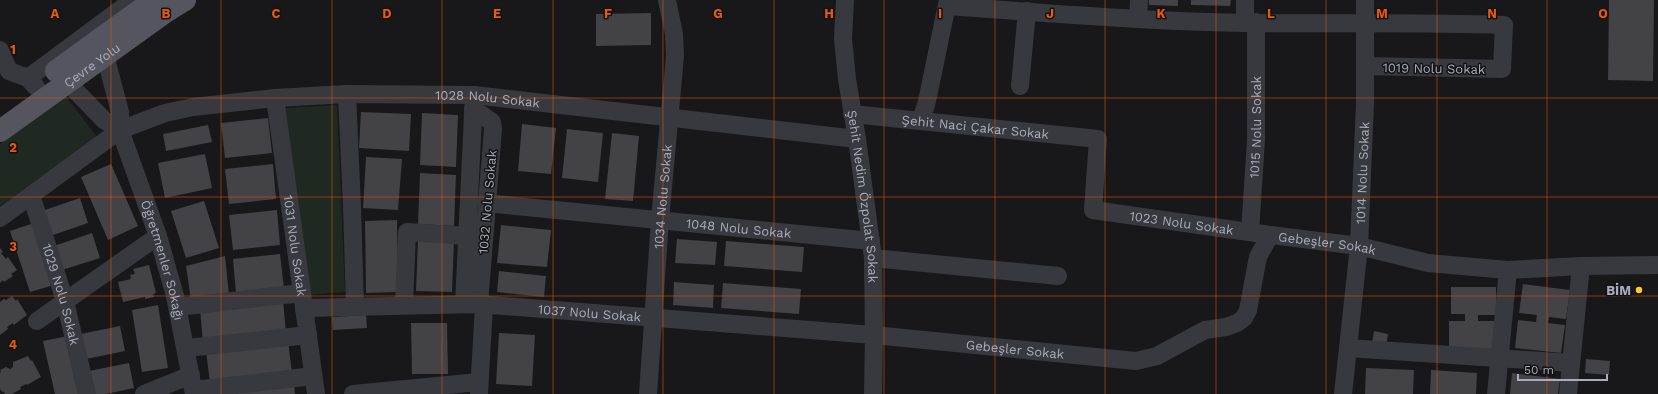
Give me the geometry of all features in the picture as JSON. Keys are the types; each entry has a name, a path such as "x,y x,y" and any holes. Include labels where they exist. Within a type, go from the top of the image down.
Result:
{"main road":[{"name":"Çevre Yolu","path":"0,113 32,82 154,0"},
{"name":"Çevre Yolu","path":"0,131 164,13 185,0"}],"street":[{"path":"0,50 9,71 32,82 133,0"},
{"name":"1034 Nolu Sokak","path":"648,394 660,220 675,56 674,34 668,0"},
{"name":"Şehit Nedim Özpolat Sokak","path":"843,0 843,39 847,80 857,139 872,249 874,335 873,394"},
{"path":"1138,19 1139,0"},
{"name":"1015 Nolu Sokak","path":"1245,0 1251,22 1256,140 1250,232"},
{"name":"1014 Nolu Sokak","path":"1343,394 1359,246 1365,66 1365,0"},
{"path":"921,121 927,101 947,3 1027,11 1067,7 1138,19 1366,24"},
{"path":"1020,86 1027,11"},
{"name":"1019 Nolu Sokak","path":"1365,66 1502,69 1504,25 1437,22 1366,24"},
{"name":"Öğretmenler Sokağı","path":"105,56 120,112 120,130 158,236 178,307 193,386"},
{"path":"67,82 104,120 120,130"},
{"path":"347,94 355,306"},
{"name":"1028 Nolu Sokak","path":"0,218 120,130 165,113 193,107 275,98 347,94 474,102 670,118 857,139"},
{"name":"1031 Nolu Sokak","path":"275,98 316,394"},
{"path":"474,102 467,236 476,304"},
{"name":"1032 Nolu Sokak","path":"474,102 492,122 476,304 479,388"},
{"name":"Şehit Naci Çakar Sokak","path":"852,114 1098,139 1093,210"},
{"name":"1029 Nolu Sokak","path":"31,195 65,301 87,394"},
{"name":"1048 Nolu Sokak","path":"486,203 660,220 1058,276"},
{"name":"1023 Nolu Sokak","path":"1093,210 1270,235"},
{"path":"404,305 407,232 467,236"},
{"name":"Gebeşler Sokak","path":"874,335 1136,361 1157,356 1205,330 1226,327 1244,318 1248,310 1258,258 1270,235 1359,246 1428,263 1508,270 1581,266 1658,265"},
{"path":"37,321 158,236"},
{"path":"1568,394 1581,266"},
{"path":"1496,394 1508,270"},
{"name":"1037 Nolu Sokak","path":"178,307 303,300 355,306 476,304 874,335"},
{"path":"187,348 308,335"},
{"path":"1348,348 1571,363"},
{"path":"144,394 193,386 313,376"},
{"path":"354,394 479,388"}],"shaded area":[{"path":"65,95 97,137 0,206 0,144"},
{"path":"337,105 345,292 308,295 285,108"}],"building":[{"path":"1149,0 1178,0 1178,6 1149,5"},
{"path":"1191,0 1231,0 1230,6 1191,5"},
{"path":"1609,0 1654,0 1653,81 1608,80"},
{"path":"651,13 651,45 596,46 596,14"},
{"path":"361,112 411,114 409,151 359,148"},
{"path":"422,113 458,115 456,167 420,165"},
{"path":"268,118 272,153 225,158 221,123"},
{"path":"522,124 556,128 551,174 518,171"},
{"path":"208,125 212,142 166,151 163,134"},
{"path":"567,129 603,133 598,182 562,178"},
{"path":"612,133 639,136 633,201 605,199"},
{"path":"205,154 212,188 165,198 158,163"},
{"path":"366,157 402,159 398,210 363,208"},
{"path":"111,164 138,226 108,240 81,177"},
{"path":"273,164 276,199 229,204 225,169"},
{"path":"420,173 456,175 454,226 418,224"},
{"path":"80,198 88,223 50,236 42,211"},
{"path":"204,201 219,248 186,258 171,211"},
{"path":"277,210 280,245 233,250 229,215"},
{"path":"397,220 398,292 366,293 365,221"},
{"path":"34,223 54,285 30,292 10,231"},
{"path":"501,225 551,230 547,267 497,263"},
{"path":"92,233 100,258 62,270 54,246"},
{"path":"677,239 717,242 715,265 675,263"},
{"path":"418,240 454,241 452,292 416,291"},
{"path":"726,241 804,247 802,272 724,266"},
{"path":"0,248 3,252 1,253 6,259 8,257 17,270 11,274 13,276 4,282 3,280 0,283"},
{"path":"280,254 284,289 236,293 233,259"},
{"path":"225,256 229,295 191,300 186,266"},
{"path":"149,265 156,293 153,294 154,297 145,299 145,297 123,302 118,282 131,279 130,275 135,274 133,269"},
{"path":"499,271 546,276 544,297 497,292"},
{"path":"674,282 714,285 713,308 673,305"},
{"path":"723,283 801,289 799,314 721,308"},
{"path":"1523,284 1570,290 1566,319 1549,317 1548,323 1565,325 1561,353 1515,348 1518,320 1536,322 1537,315 1519,313"},
{"path":"1451,287 1496,287 1496,315 1478,315 1478,321 1496,321 1495,351 1449,350 1449,321 1465,321 1465,314 1451,314"},
{"path":"12,296 16,301 17,299 27,315 14,325 13,323 7,327 8,329 0,335 0,302"},
{"path":"283,300 286,333 203,343 200,309"},
{"path":"158,305 168,368 142,372 132,310"},
{"path":"366,315 367,328 333,330 332,317"},
{"path":"411,323 447,323 448,374 412,374"},
{"path":"120,326 125,351 86,359 81,334"},
{"path":"1374,331 1388,334 1386,346 1372,343"},
{"path":"499,333 535,335 532,386 496,384"},
{"path":"68,336 81,394 55,394 43,341"},
{"path":"288,341 292,373 210,383 206,351"},
{"path":"28,356 31,361 32,360 41,377 27,385 26,384 20,387 21,389 12,394 5,394 0,389 0,370 6,367 10,369 13,367 13,362"},
{"path":"1586,359 1610,361 1609,375 1585,373"},
{"path":"129,363 134,388 106,394 94,394 89,371"},
{"path":"1366,368 1414,370 1413,394 1365,394"},
{"path":"1431,370 1477,373 1476,394 1430,394"},
{"path":"1512,373 1560,379 1558,394 1510,394"},
{"path":"294,384 295,394 217,394"}],"place":[{"name":"BİM","path":"1639,290"}]}
